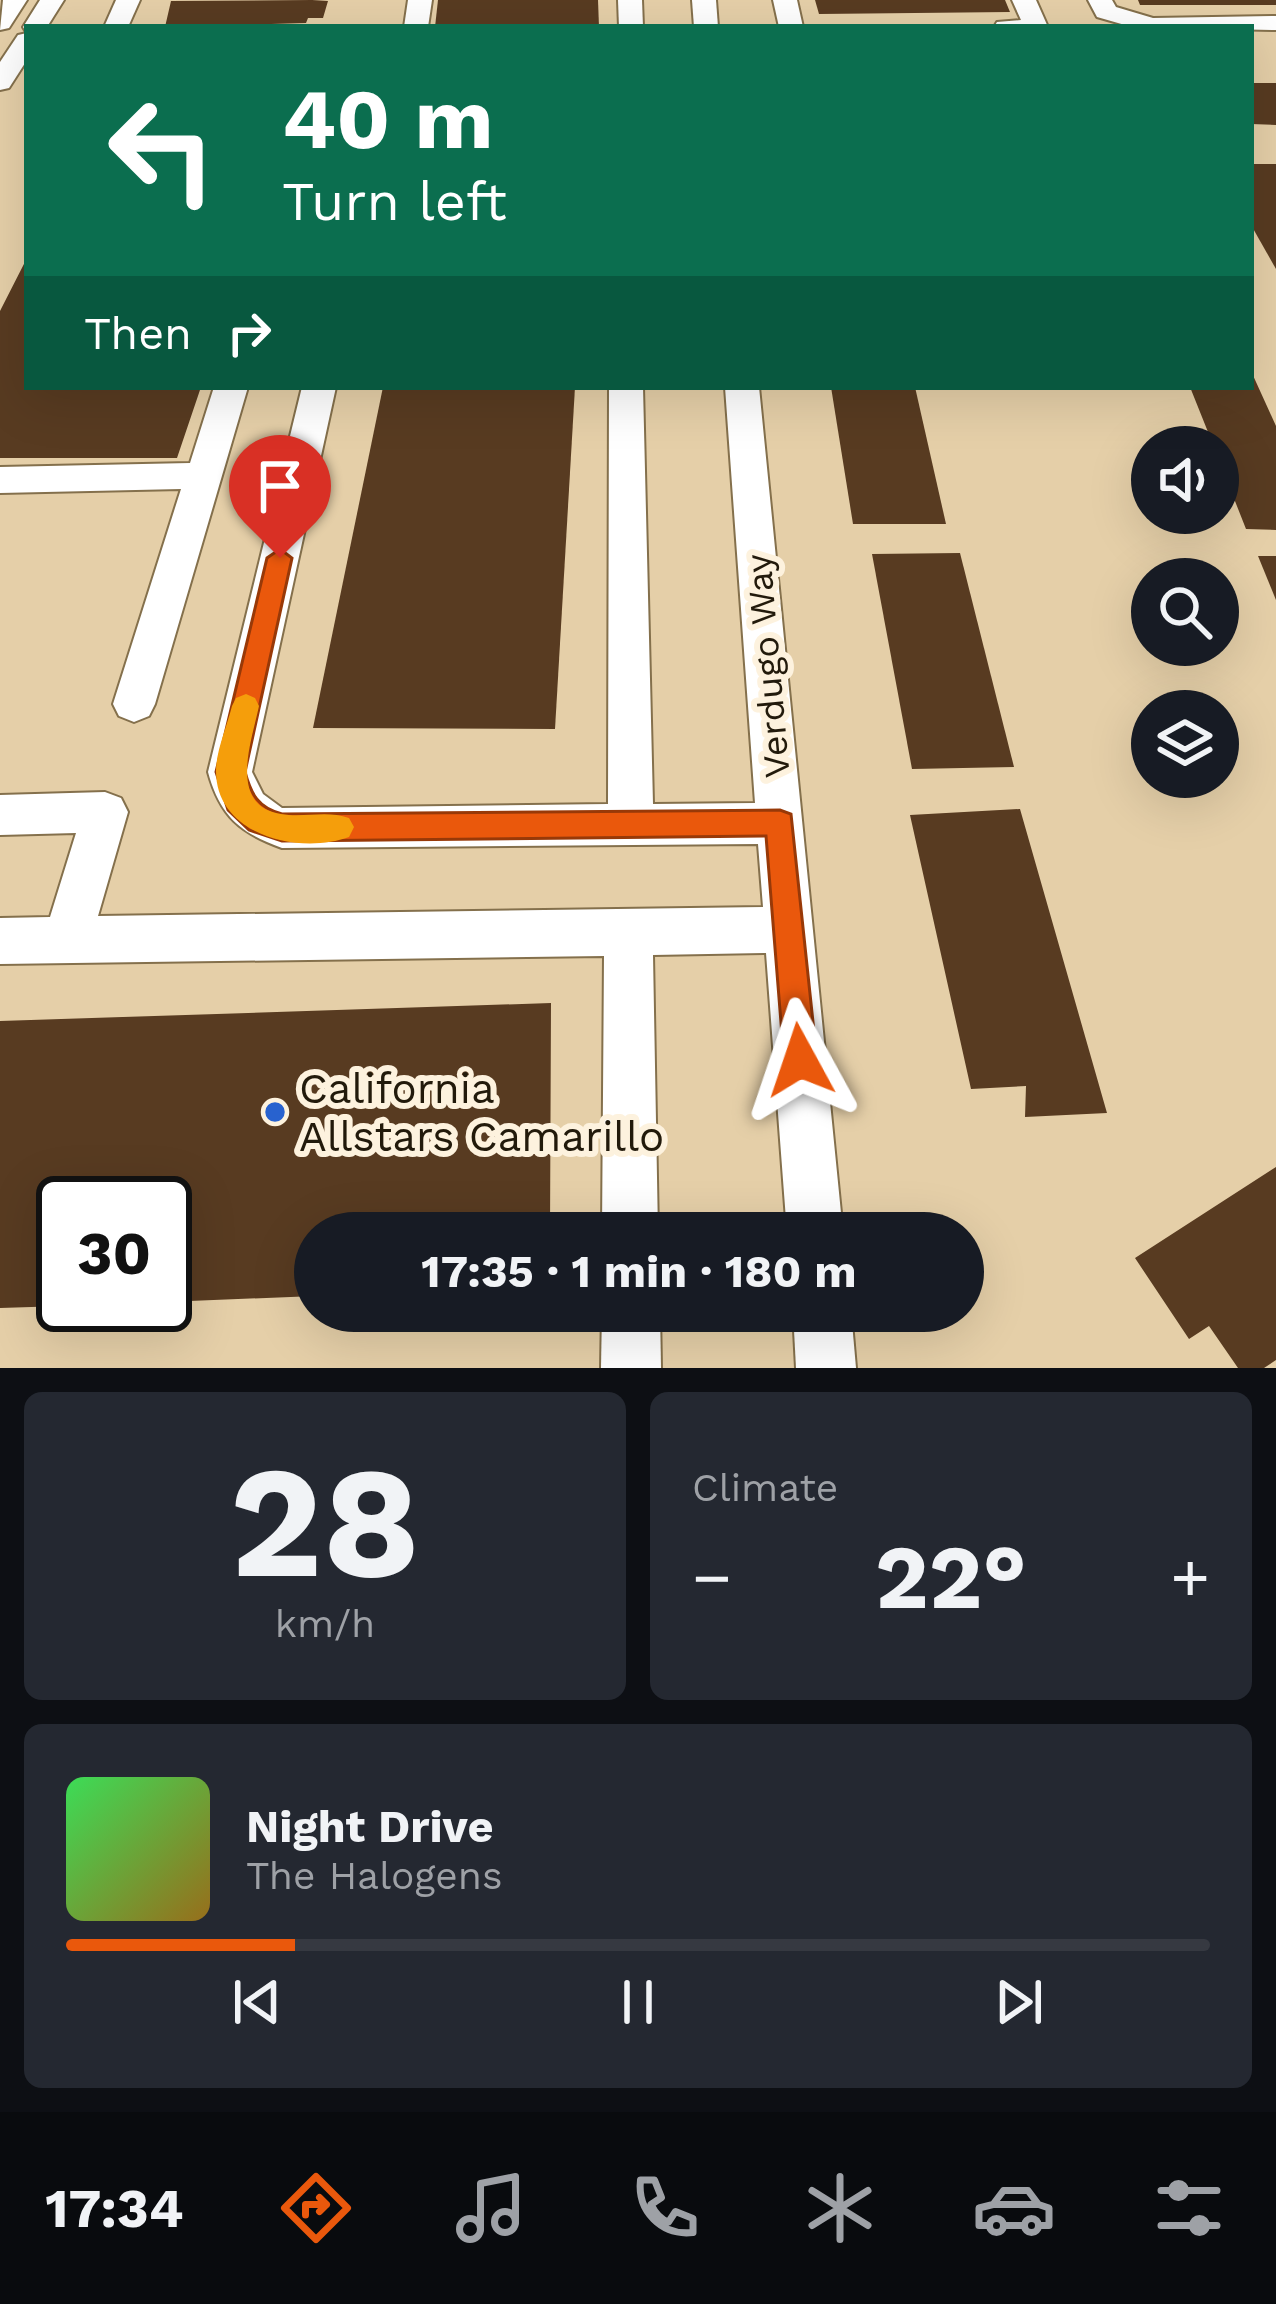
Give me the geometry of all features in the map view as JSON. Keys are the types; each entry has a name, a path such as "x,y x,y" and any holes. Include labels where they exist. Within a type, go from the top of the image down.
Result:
{"street":[{"path":"0,23 15,0"},
{"path":"1100,0 1106,13 1148,24"},
{"path":"1214,24 1276,23"},
{"path":"134,704 230,390"},
{"path":"318,390 230,772 238,801 260,821 282,828 780,823"},
{"path":"626,390 632,824"},
{"name":"Verdugo Way","path":"742,390 813,1212"},
{"path":"0,480 205,476"},
{"path":"0,814 105,812 68,938"},
{"path":"0,940 789,930"},
{"path":"628,932 630,1212"},
{"path":"631,1332 631,1368"},
{"path":"823,1332 826,1368"}],"building":[{"path":"438,0 598,0 599,24 435,24"},
{"path":"815,0 1005,0 1010,12 819,14"},
{"path":"1138,0 1276,0 1276,5 1140,5"},
{"path":"171,1 328,1 323,18 308,18 306,23 166,24"},
{"path":"1254,83 1276,83 1276,125 1254,124"},
{"path":"1254,164 1276,164 1276,269 1254,230"},
{"path":"24,264 24,390 200,390 177,458 0,458 0,311"},
{"path":"1254,378 1276,426 1276,530 1246,529 1239,511 1239,426 1206,426 1191,390 1254,390"},
{"path":"382,390 575,390 555,729 313,728"},
{"path":"831,390 916,390 946,524 853,524"},
{"path":"960,553 1014,767 912,769 872,554"},
{"path":"1258,556 1276,556 1276,600"},
{"path":"1020,809 1107,1113 1025,1117 1026,1086 971,1089 910,815"},
{"name":"California Allstars Camarillo","path":"551,1003 550,1212 294,1212 294,1297 192,1301 192,1176 36,1176 36,1307 0,1308 0,1021"},
{"path":"1276,1167 1276,1360 1264,1368 1238,1368 1209,1326 1189,1339 1135,1258"}],"slow traffic":[{"path":"246,706 230,772 238,801 260,821 282,828 339,827"}],"place":[{"name":"California Allstars Camarillo","path":"275,1112"}],"route":[{"path":"280,558 230,772 238,801 260,821 282,828 780,823 800,1060"}]}
